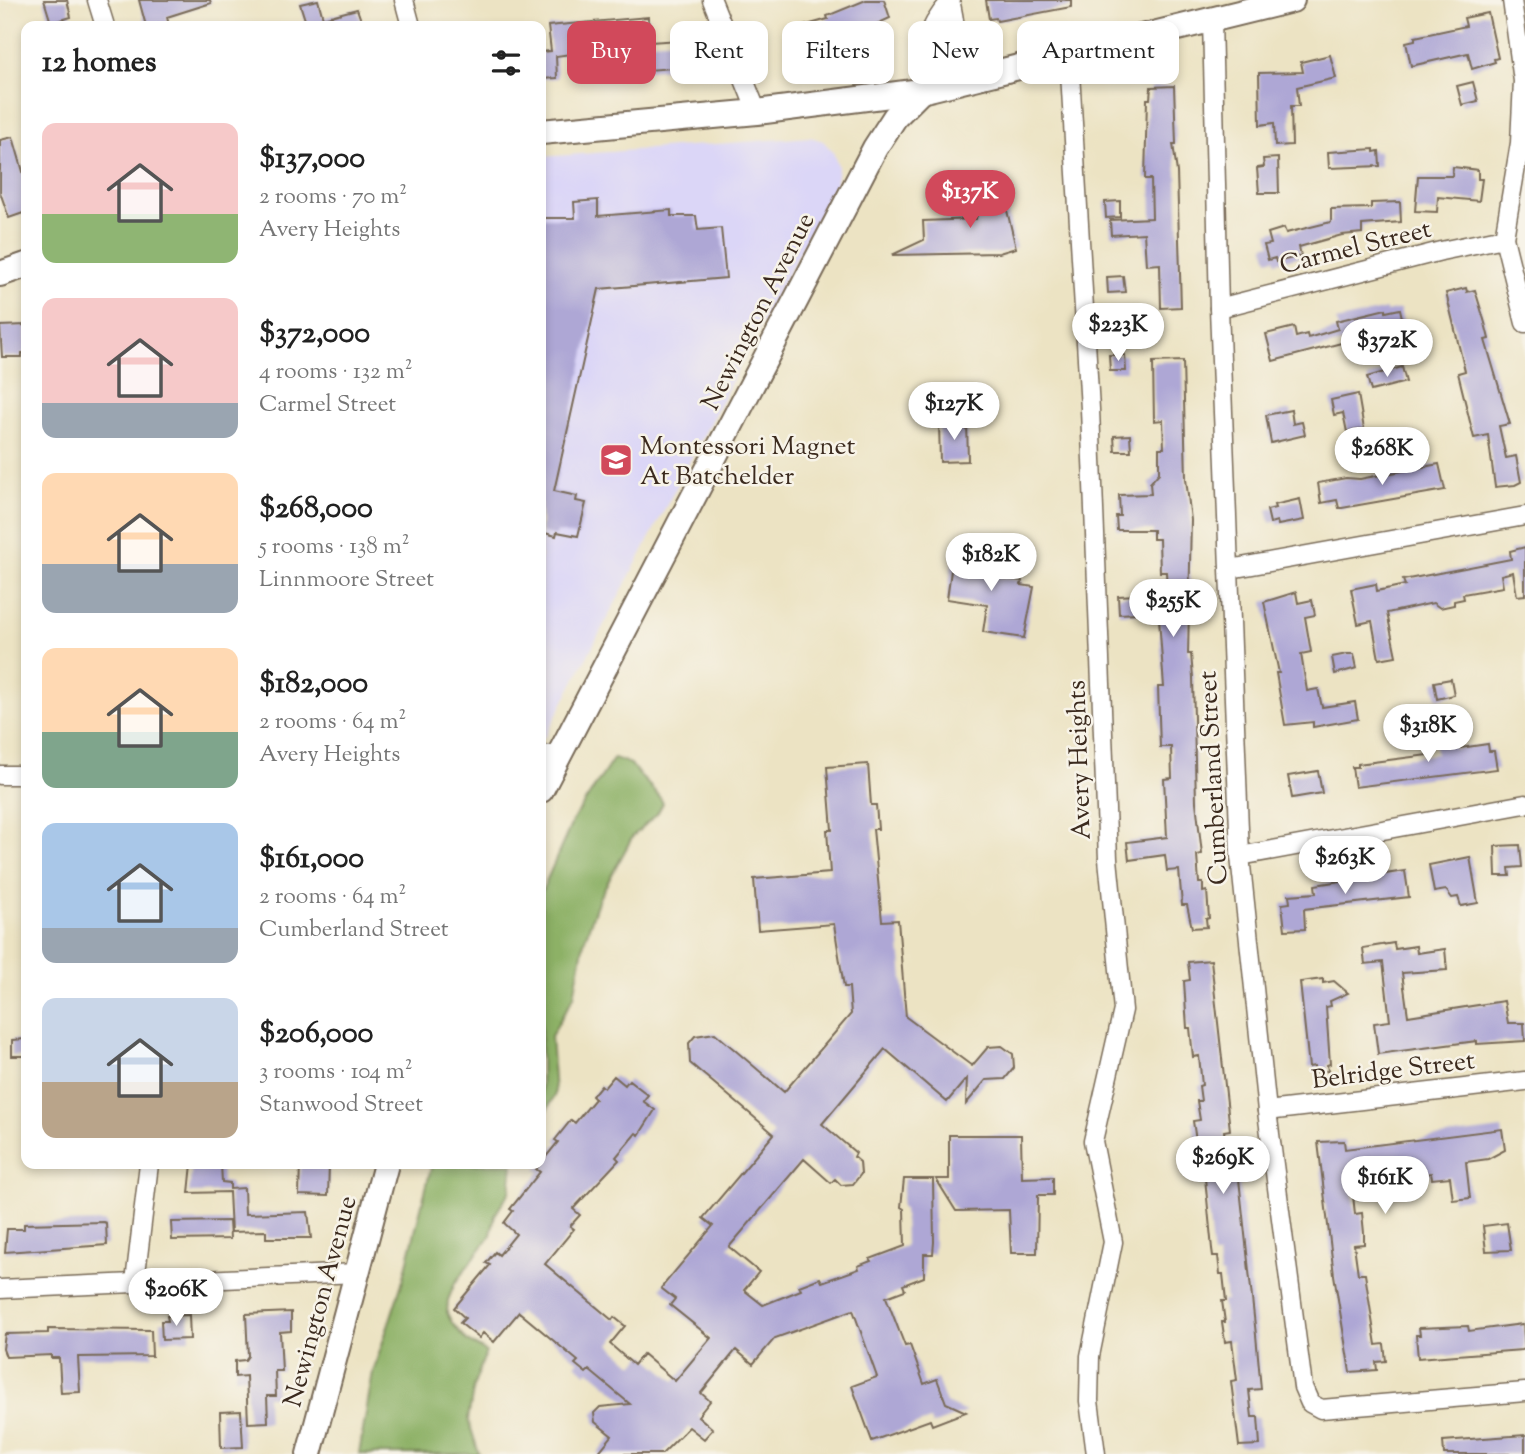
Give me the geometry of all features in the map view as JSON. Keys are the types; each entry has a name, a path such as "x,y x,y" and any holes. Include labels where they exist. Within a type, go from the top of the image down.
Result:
{"main road":[{"path":"1179,28 1292,0"},
{"path":"546,132 757,112 921,90 1017,68"},
{"name":"Newington Avenue","path":"550,755 875,148 895,117 921,90"},
{"path":"0,274 21,267"},
{"name":"Newington Avenue","path":"309,1454 385,1169"}],"street":[{"path":"97,0 103,21"},
{"path":"404,0 410,21"},
{"path":"712,0 757,112"},
{"path":"1512,0 1523,81 1520,143 1504,238 1525,323"},
{"path":"921,90 946,69 957,29 950,1"},
{"path":"921,90 921,62 932,22 950,1"},
{"name":"Cumberland Street","path":"1212,20 1219,308 1240,856 1267,1111 1303,1387 1310,1403 1321,1409 1525,1392"},
{"name":"Avery Heights","path":"1071,84 1090,409 1108,859 1123,1010 1093,1141 1113,1242 1090,1356 1088,1401 1096,1454"},
{"name":"Carmel Street","path":"1219,308 1504,238"},
{"path":"1230,569 1525,516"},
{"path":"0,775 21,775"},
{"path":"1240,856 1525,804"},
{"name":"Belridge Street","path":"1267,1111 1525,1081"},
{"path":"135,1282 148,1169"},
{"path":"0,1289 357,1273"}],"shaded area":[{"name":"Montessori Magnet At Batchelder","path":"810,137 823,141 833,152 838,166 836,183 546,735 546,157"}],"green space":[{"path":"614,758 631,764 663,803 657,814 633,836 599,898 584,942 574,996 551,1036 555,1094 546,1112 546,882 573,820"},
{"path":"431,1169 512,1169 510,1191 495,1215 491,1235 455,1283 448,1300 447,1313 452,1323 466,1340 486,1352 474,1385 468,1419 479,1454 359,1454 373,1372 403,1280"}],"building":[{"path":"44,0 67,0 71,17 50,21"},
{"path":"139,0 210,0 211,3 167,17 168,21 145,21"},
{"path":"318,0 323,18 357,9 361,21 305,21 300,4"},
{"path":"866,0 884,0 890,18 883,21 821,21 828,19 827,16"},
{"path":"986,0 1071,0 1071,7 997,21 996,18 989,19"},
{"path":"1488,13 1498,58 1494,59 1495,62 1472,69 1468,53 1411,66 1406,42 1415,40 1415,37 1466,26 1464,18"},
{"path":"648,17 648,21 604,21"},
{"path":"567,24 567,54 556,56 557,78 546,79 546,52 551,51 548,26"},
{"path":"670,41 670,68 656,69 656,42"},
{"path":"1330,55 1336,78 1297,87 1299,106 1291,106 1292,145 1275,146 1274,123 1260,125 1259,73 1303,72 1301,62"},
{"path":"1473,82 1478,101 1462,105 1457,86"},
{"path":"1174,86 1176,144 1173,144 1177,172 1181,307 1161,308 1160,264 1146,265 1144,233 1111,235 1110,220 1152,218 1151,179 1145,179 1147,99 1150,99 1151,87"},
{"path":"13,137 21,165 21,214 9,218 0,192 0,140"},
{"path":"1374,149 1374,152 1379,151 1380,166 1329,168 1328,152"},
{"path":"1278,158 1279,193 1259,193 1257,168 1264,167 1263,159"},
{"path":"1453,167 1478,170 1478,179 1482,179 1479,201 1438,197 1437,212 1415,211 1418,176 1452,176"},
{"path":"1000,181 1016,248 999,253 892,255 924,240 923,221 976,219 983,182"},
{"path":"598,200 598,216 671,210 671,216 696,216 698,230 721,228 726,278 599,289 554,491 577,496 576,501 586,503 578,536 557,532 556,536 546,533 546,218 575,218 574,202"},
{"path":"1120,201 1120,217 1106,218 1105,202"},
{"path":"1400,202 1401,222 1362,225 1362,233 1342,235 1299,247 1301,256 1276,262 1275,258 1268,260 1264,245 1271,244 1268,233 1284,228 1286,233 1331,222 1331,209 1371,208 1371,203"},
{"path":"1123,276 1125,292 1108,293 1107,277"},
{"path":"1466,288 1467,292 1475,290 1489,339 1485,340 1510,424 1499,426 1506,458 1516,456 1521,482 1515,485 1495,487 1488,435 1474,438 1458,373 1465,371 1446,293"},
{"path":"1386,309 1386,312 1400,309 1405,331 1398,333 1399,338 1385,341 1383,332 1273,361 1266,334 1294,327 1296,337 1307,334 1308,338 1338,329 1336,321"},
{"path":"21,325 21,357 2,357 0,326"},
{"path":"1109,355 1125,355 1126,371 1110,371"},
{"path":"1183,361 1186,479 1191,520 1188,654 1191,654 1193,677 1196,802 1202,854 1197,855 1199,883 1203,883 1203,892 1207,891 1209,918 1206,919 1207,927 1192,928 1187,905 1182,905 1179,870 1167,871 1165,855 1129,860 1127,842 1167,837 1164,779 1172,778 1171,747 1160,747 1158,687 1164,687 1158,605 1168,605 1166,572 1160,572 1159,539 1153,539 1153,530 1117,530 1116,516 1120,516 1119,495 1151,494 1150,483 1159,473 1159,448 1164,448 1163,420 1154,421 1153,362"},
{"path":"1402,367 1406,382 1371,391 1367,377"},
{"path":"1358,394 1364,429 1347,432 1343,413 1334,415 1331,400"},
{"path":"1291,410 1293,424 1302,422 1305,435 1271,443 1266,415"},
{"path":"967,422 968,461 940,462 939,423"},
{"path":"1130,435 1131,451 1115,451 1114,436"},
{"path":"1439,464 1445,490 1342,508 1339,508 1337,500 1321,503 1318,483 1346,478 1360,479"},
{"path":"1300,499 1304,520 1278,525 1277,521 1270,523 1267,510 1275,508 1274,505"},
{"path":"1525,547 1525,595 1517,596 1513,572 1501,575 1503,587 1463,594 1464,599 1454,601 1454,605 1440,608 1433,603 1387,613 1396,656 1379,659 1372,621 1358,624 1351,589 1376,584 1377,591 1405,585 1403,580 1511,559 1510,551"},
{"path":"954,549 990,554 999,577 1022,581 1021,585 1034,587 1024,638 983,632 987,605 947,599"},
{"path":"1296,592 1298,603 1312,600 1315,615 1305,617 1311,652 1301,654 1307,691 1318,689 1322,707 1355,702 1358,719 1313,727 1313,722 1285,725 1276,673 1279,673 1264,602"},
{"path":"1137,595 1138,613 1119,614 1118,596"},
{"path":"1354,654 1357,668 1335,674 1332,657"},
{"path":"1451,679 1454,695 1437,699 1434,682"},
{"path":"1449,730 1454,749 1488,744 1489,751 1494,751 1497,769 1355,787 1352,767 1436,754 1434,732"},
{"path":"868,764 871,805 876,805 878,829 873,829 882,921 898,920 906,1017 972,1066 988,1047 1002,1046 1013,1054 1014,1068 1005,1079 986,1080 966,1104 967,1078 947,1102 885,1049 822,1124 856,1153 854,1157 860,1162 861,1174 853,1184 841,1185 835,1179 831,1183 804,1159 729,1247 759,1272 744,1290 763,1305 801,1290 799,1286 820,1278 822,1282 859,1269 858,1266 871,1261 870,1259 905,1246 904,1209 901,1207 904,1179 933,1179 933,1254 924,1254 924,1277 903,1285 905,1290 886,1297 905,1346 910,1345 924,1384 937,1379 946,1403 966,1412 932,1425 930,1420 872,1441 852,1386 877,1377 853,1310 775,1338 753,1364 736,1350 701,1393 710,1401 698,1416 713,1429 704,1439 689,1427 662,1454 597,1454 612,1436 595,1422 594,1413 600,1407 630,1404 589,1370 586,1373 575,1364 578,1361 519,1312 494,1342 483,1333 479,1338 460,1323 465,1318 454,1308 490,1265 486,1263 495,1252 499,1255 516,1234 504,1223 513,1211 510,1209 540,1172 536,1169 546,1169 546,1157 558,1142 555,1140 571,1120 575,1123 595,1099 592,1096 601,1085 604,1088 614,1076 625,1085 629,1080 648,1095 643,1101 655,1110 639,1135 636,1133 616,1157 619,1160 573,1209 580,1215 570,1226 574,1229 545,1264 612,1320 614,1317 625,1326 610,1344 634,1365 643,1354 675,1381 711,1338 670,1305 675,1299 661,1288 713,1226 703,1218 774,1134 690,1063 689,1043 695,1036 715,1033 784,1092 851,1014 849,987 844,987 834,924 758,930 754,879 830,873 827,830 832,830 827,767"},
{"path":"1318,771 1322,793 1292,798 1288,776"},
{"path":"1520,845 1522,867 1509,868 1510,876 1496,876 1495,846"},
{"path":"1470,857 1478,903 1461,906 1458,897 1452,898 1446,890 1434,892 1429,865"},
{"path":"1405,871 1409,897 1304,909 1305,929 1285,930 1282,904 1290,903 1289,895 1316,893 1315,885"},
{"path":"1394,943 1395,949 1416,946 1417,953 1445,949 1447,970 1402,973 1408,1016 1504,1001 1508,1023 1524,1023 1525,1041 1477,1044 1477,1041 1378,1054 1374,1023 1390,1021 1383,962 1365,964 1363,948"},
{"path":"1211,960 1230,1130 1224,1131 1228,1161 1233,1161 1234,1171 1238,1170 1256,1335 1261,1389 1249,1390 1252,1417 1258,1417 1260,1445 1239,1446 1231,1381 1237,1380 1232,1341 1225,1342 1222,1322 1225,1322 1222,1301 1226,1301 1223,1274 1220,1274 1218,1256 1213,1256 1204,1168 1200,1168 1193,1121 1200,1120 1197,1101 1201,1101 1199,1086 1202,1085 1199,1056 1193,1057 1190,1028 1187,1028 1184,981 1190,980 1188,962"},
{"path":"1323,979 1323,983 1334,981 1348,993 1330,1001 1331,1006 1326,1007 1330,1064 1327,1065 1328,1071 1314,1072 1314,1066 1309,1067 1300,982"},
{"path":"21,1039 21,1056 12,1056 12,1040"},
{"path":"1502,1129 1505,1150 1488,1159 1466,1162 1470,1198 1453,1200 1450,1177 1432,1179 1431,1173 1393,1178 1391,1159 1350,1167 1355,1214 1362,1213 1364,1233 1364,1244 1354,1245 1358,1274 1365,1274 1376,1345 1384,1344 1386,1361 1376,1362 1377,1370 1350,1372 1334,1275 1318,1142 1344,1141 1345,1149"},
{"path":"949,1135 1021,1135 1022,1178 1053,1177 1053,1195 1038,1195 1037,1253 1011,1253 1009,1210 956,1211 936,1179 949,1179"},
{"path":"191,1169 221,1169 222,1182 230,1183 230,1189 244,1188 245,1214 308,1212 311,1238 266,1238 266,1231 231,1232 229,1192 189,1193"},
{"path":"300,1169 329,1169 328,1196 299,1195"},
{"path":"229,1221 230,1239 172,1240 171,1222"},
{"path":"106,1223 107,1245 5,1252 7,1229 24,1229 24,1224"},
{"path":"1507,1223 1511,1250 1486,1251 1483,1226"},
{"path":"291,1312 291,1331 280,1332 282,1371 275,1371 276,1396 267,1396 268,1422 248,1423 246,1376 235,1377 235,1361 245,1360 248,1356 246,1314"},
{"path":"189,1315 190,1339 162,1340 161,1321 168,1321 167,1316"},
{"path":"1523,1324 1525,1349 1522,1350 1418,1358 1416,1335 1420,1335 1419,1328 1468,1326 1469,1331"},
{"path":"48,1329 151,1330 152,1356 78,1357 80,1392 61,1393 59,1358 51,1358 51,1355 6,1357 3,1349 5,1334 48,1333"},
{"path":"241,1411 243,1447 221,1448 220,1412"},
{"path":"1525,1435 1525,1454 1444,1454 1443,1441"}],"place":[{"name":"Montessori Magnet At Batchelder","path":"616,460"}]}
